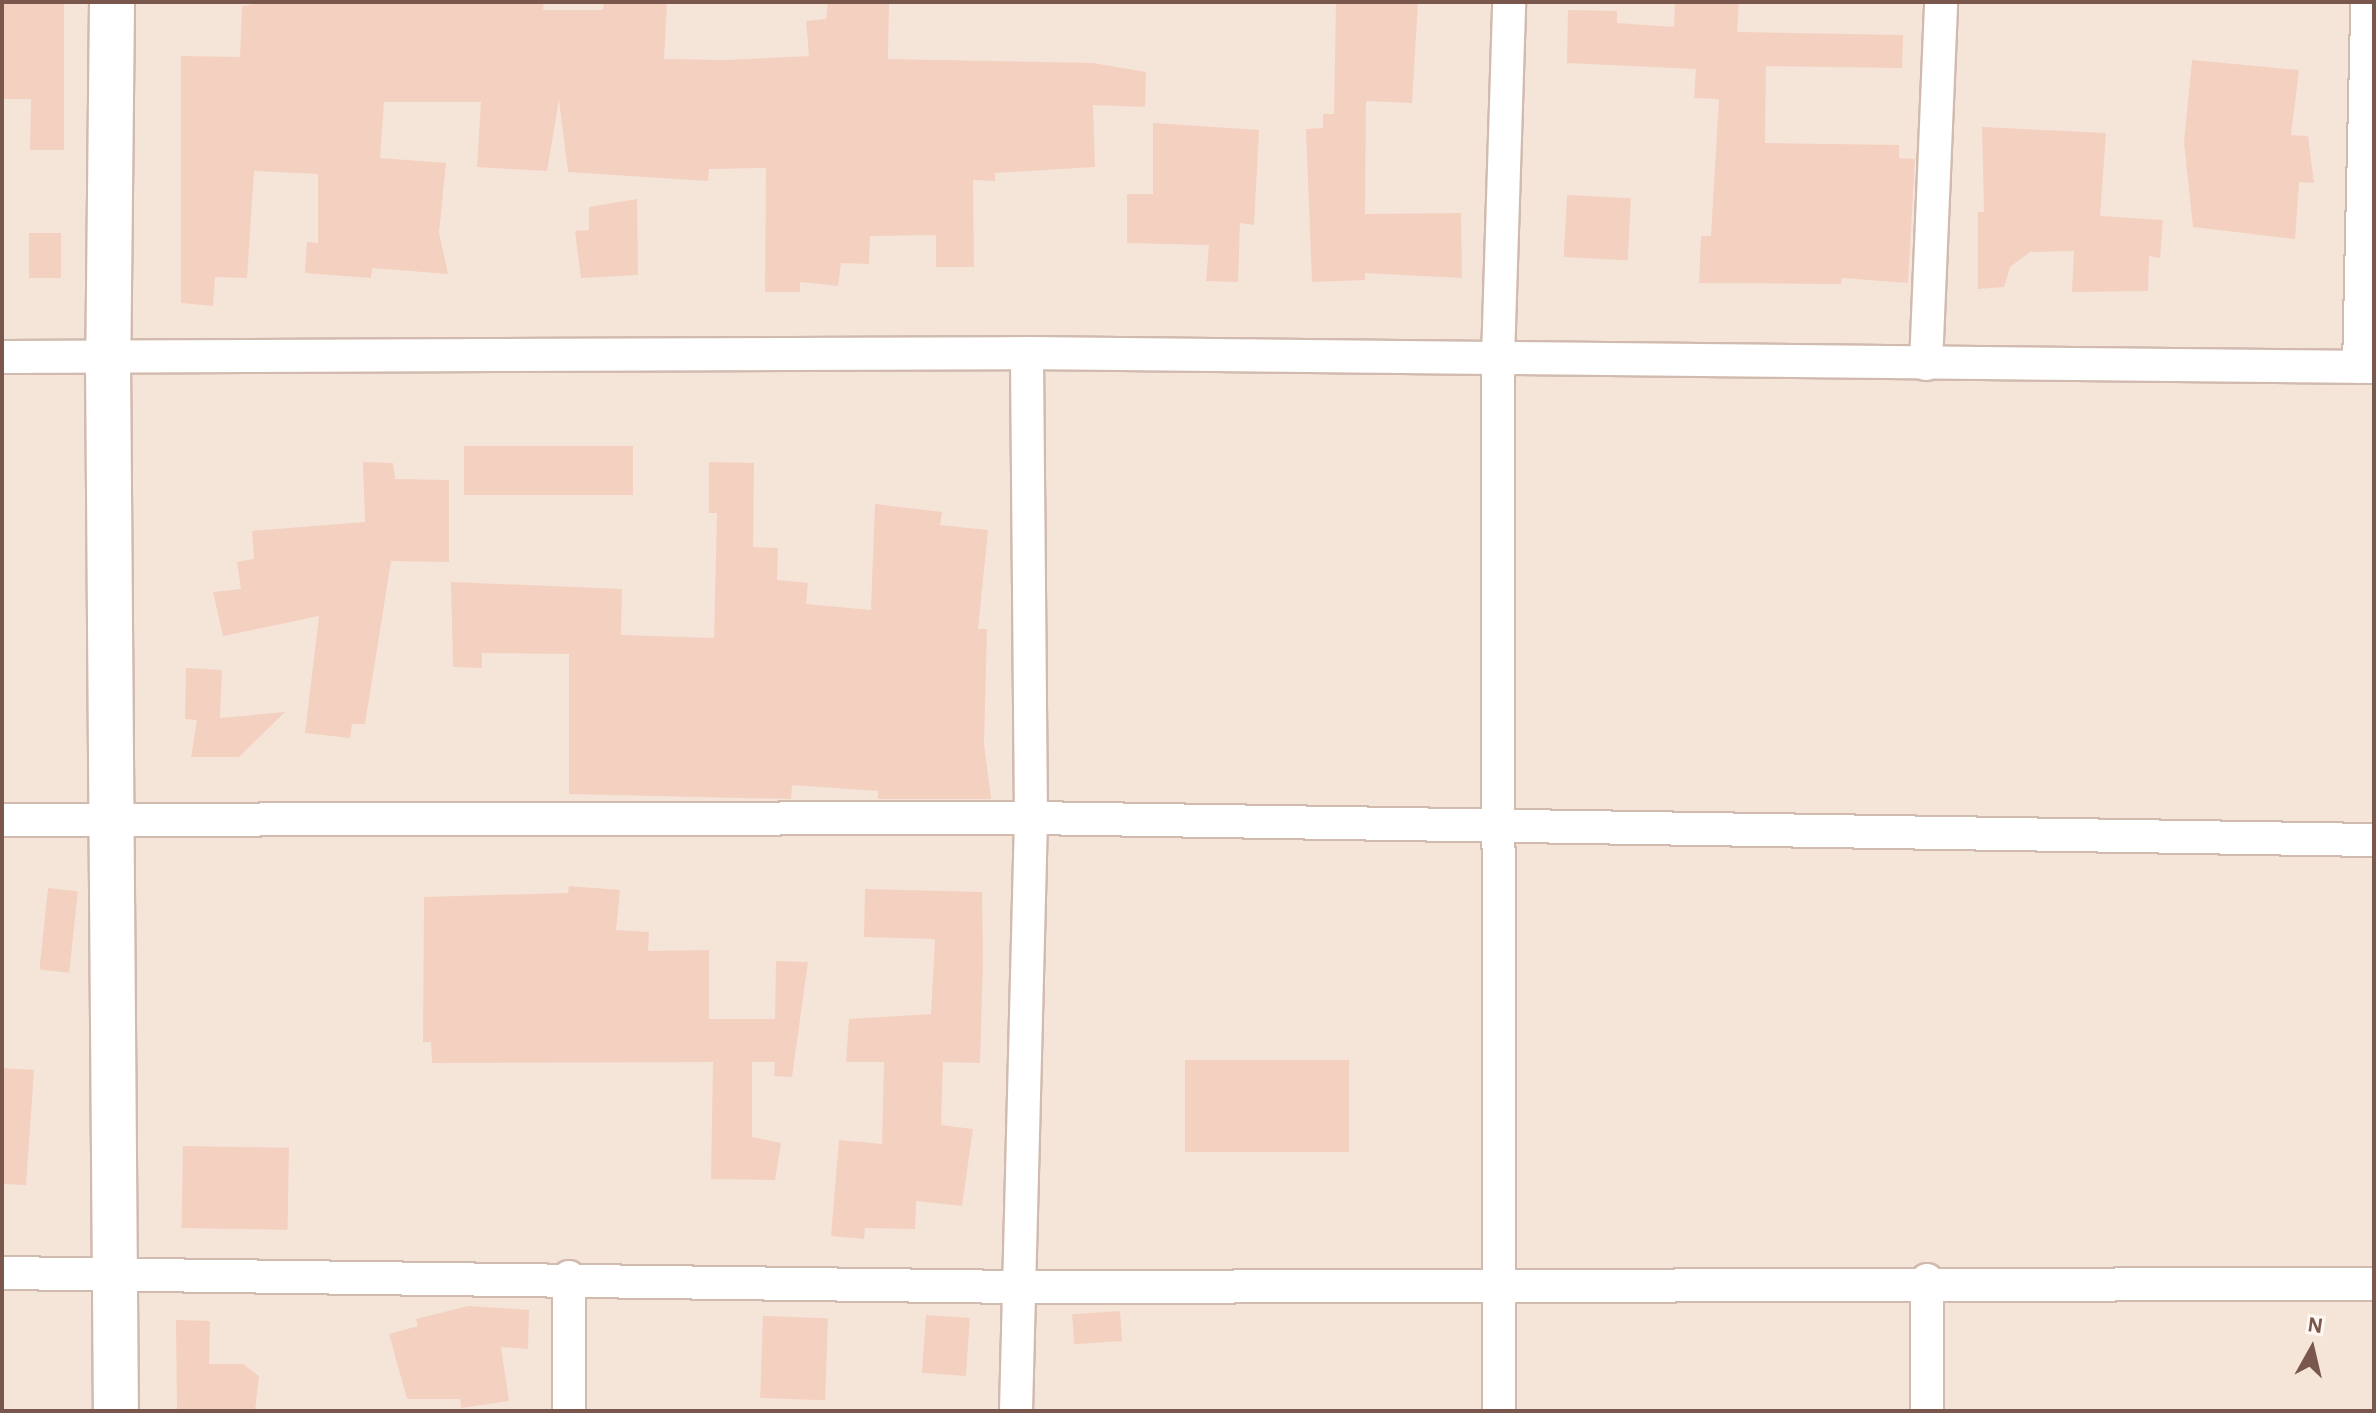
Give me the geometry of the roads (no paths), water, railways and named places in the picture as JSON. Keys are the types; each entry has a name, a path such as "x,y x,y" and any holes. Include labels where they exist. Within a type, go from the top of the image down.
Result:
{"street":[{"path":"112,2 108,357 116,1411"},
{"path":"1499,1411 1495,829 1498,359 1509,2"},
{"path":"1926,364 1941,2"},
{"path":"2,357 1027,353 2367,367 2367,2"},
{"path":"1016,1411 1015,1287 1031,818 1027,353"},
{"path":"2,820 1031,818 1495,829 2374,840"},
{"path":"2,1273 569,1277 1015,1287 1927,1280 2374,1284"},
{"path":"569,1277 569,1411"},
{"path":"1927,1280 1927,1411"}]}
